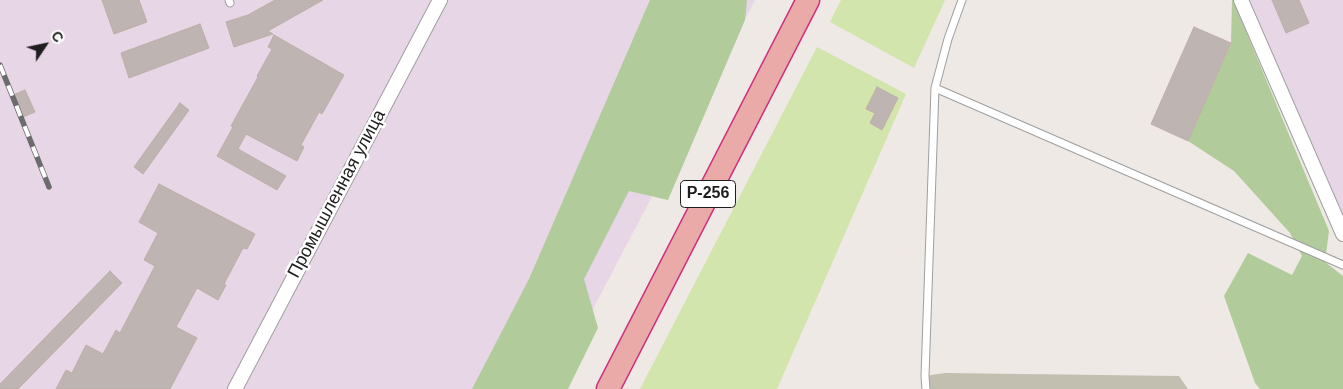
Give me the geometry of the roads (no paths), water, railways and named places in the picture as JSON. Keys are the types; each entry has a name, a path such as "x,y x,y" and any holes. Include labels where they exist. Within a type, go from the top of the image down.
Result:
{"highway":[{"name":"Р-256","path":"608,389 808,0"}],"street":[{"name":"Промышленная улица","path":"234,389 440,0"},
{"path":"1241,0 1343,234"}],"lane":[{"path":"926,389 935,88 948,39 962,0"},
{"path":"935,88 1343,265"}],"railway":[{"path":"0,65 49,187"}]}
